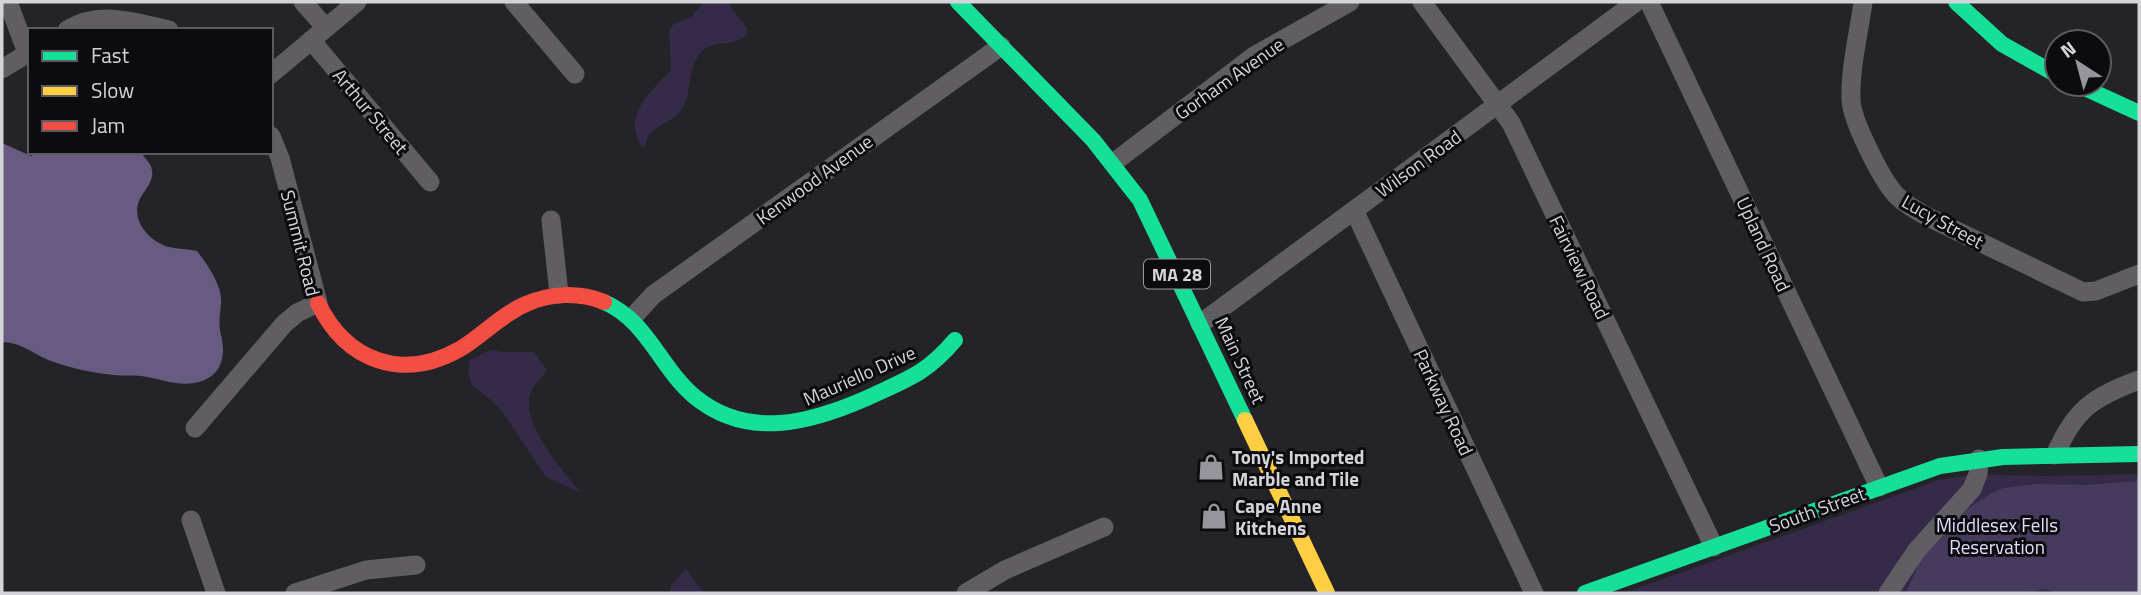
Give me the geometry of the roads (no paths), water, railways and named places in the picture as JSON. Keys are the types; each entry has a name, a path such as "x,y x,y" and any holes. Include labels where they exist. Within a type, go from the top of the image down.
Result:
{"main road":[{"name":"Main Street","path":"958,2 1113,163 1140,200 1327,593"},
{"path":"1956,2 2002,44 2043,67"},
{"path":"2106,98 2139,113"},
{"name":"Mauriello Drive","path":"318,303 337,336 357,353 376,360 411,364 437,359 455,351 523,305 559,294 594,298 614,306 632,318 682,383 697,398 725,415 765,425 811,421 851,405 925,369 955,340"},
{"name":"South Street","path":"1585,593 1940,466 1979,459 2139,454"}],"street":[{"path":"2,69 28,53 8,2"},
{"name":"Arthur Street","path":"303,2 318,34 430,182"},
{"path":"273,72 357,2"},
{"path":"514,2 575,74"},
{"name":"Gorham Avenue","path":"1113,163 1254,56 1350,2"},
{"name":"Fairview Road","path":"1422,2 1498,104 1518,139 1714,547"},
{"name":"Wilson Road","path":"1200,324 1636,2"},
{"name":"Upland Road","path":"1649,2 1879,487"},
{"name":"Lucy Street","path":"1863,2 1851,87 1851,107 1886,181 1902,201 1928,217 2083,292 2095,291 2139,274"},
{"path":"71,28 85,21 108,18 159,28"},
{"name":"Kenwood Avenue","path":"632,318 653,295 1001,46"},
{"name":"Summit Road","path":"195,428 284,324 297,313 318,303 280,158 273,141"},
{"name":"Parkway Road","path":"1354,210 1534,593"},
{"path":"551,220 559,294"},
{"path":"2055,455 2073,421 2085,407 2109,392 2139,380"},
{"path":"1888,593 1917,550 1972,489 1978,474 1979,459"},
{"path":"191,520 216,593"},
{"path":"966,593 1005,570 1104,527"},
{"path":"295,593 366,570 416,565"}],"place":[{"name":"Tony's Imported Marble and Tile","path":"1211,467"},
{"name":"Cape Anne Kitchens","path":"1214,516"}],"park label":[{"name":"Middlesex Fells Reservation","path":"1997,535"}]}
